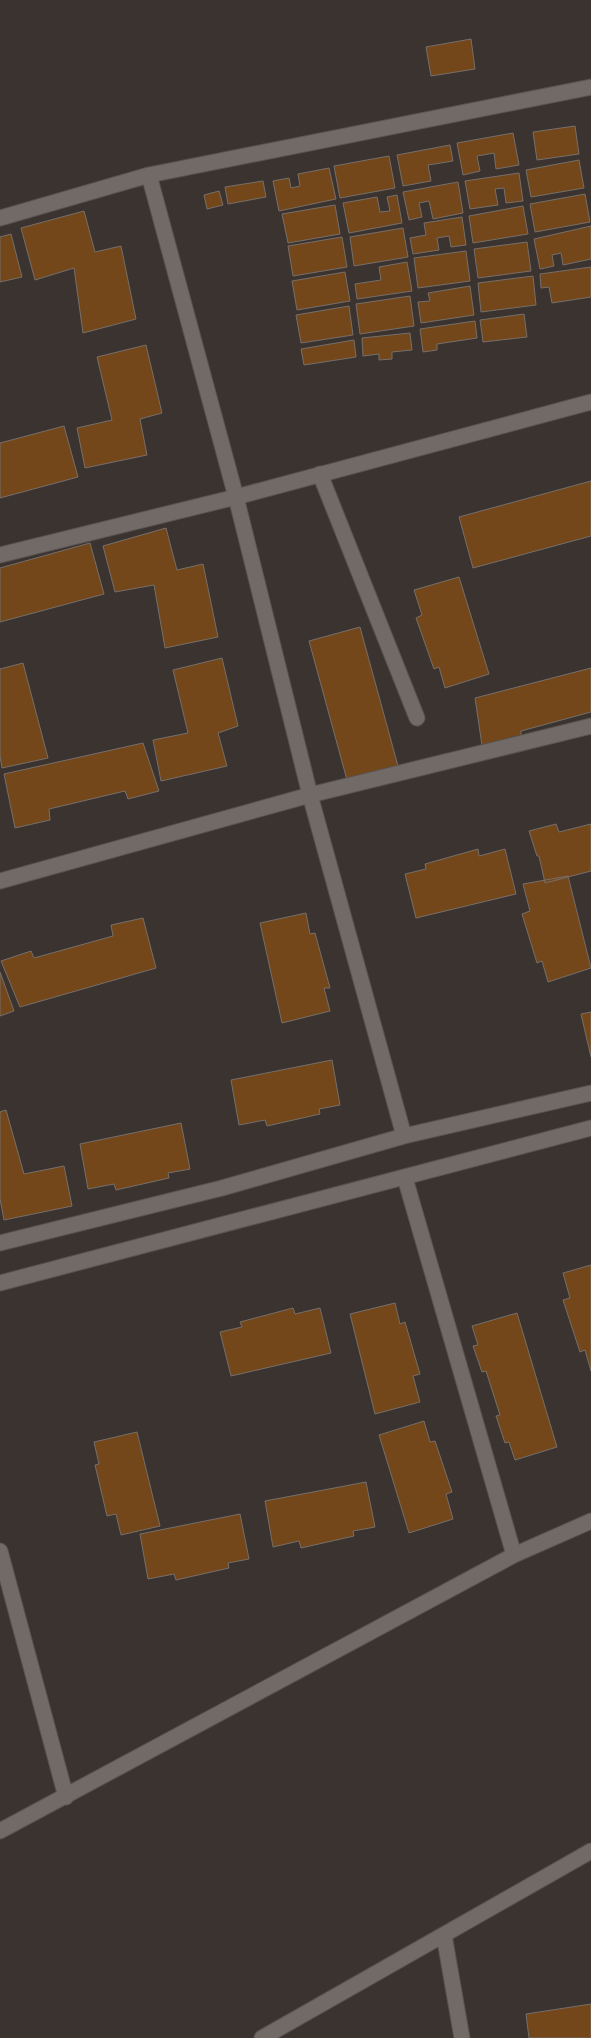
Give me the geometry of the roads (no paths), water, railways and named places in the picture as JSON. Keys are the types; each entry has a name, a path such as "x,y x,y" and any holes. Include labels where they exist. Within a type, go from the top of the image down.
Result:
{"street":[{"path":"0,218 149,175 591,87"},
{"path":"149,175 236,497 310,795 404,1136"},
{"path":"0,555 236,497 591,402"},
{"path":"320,474 417,718"},
{"path":"0,881 310,795 591,726"},
{"path":"0,1243 222,1188 404,1136 591,1093"},
{"path":"0,1283 591,1128"},
{"path":"405,1178 514,1555"},
{"path":"0,1831 514,1555 591,1521"},
{"path":"0,1550 66,1797"},
{"path":"262,2038 591,1851"},
{"path":"444,1935 462,2038"}]}
